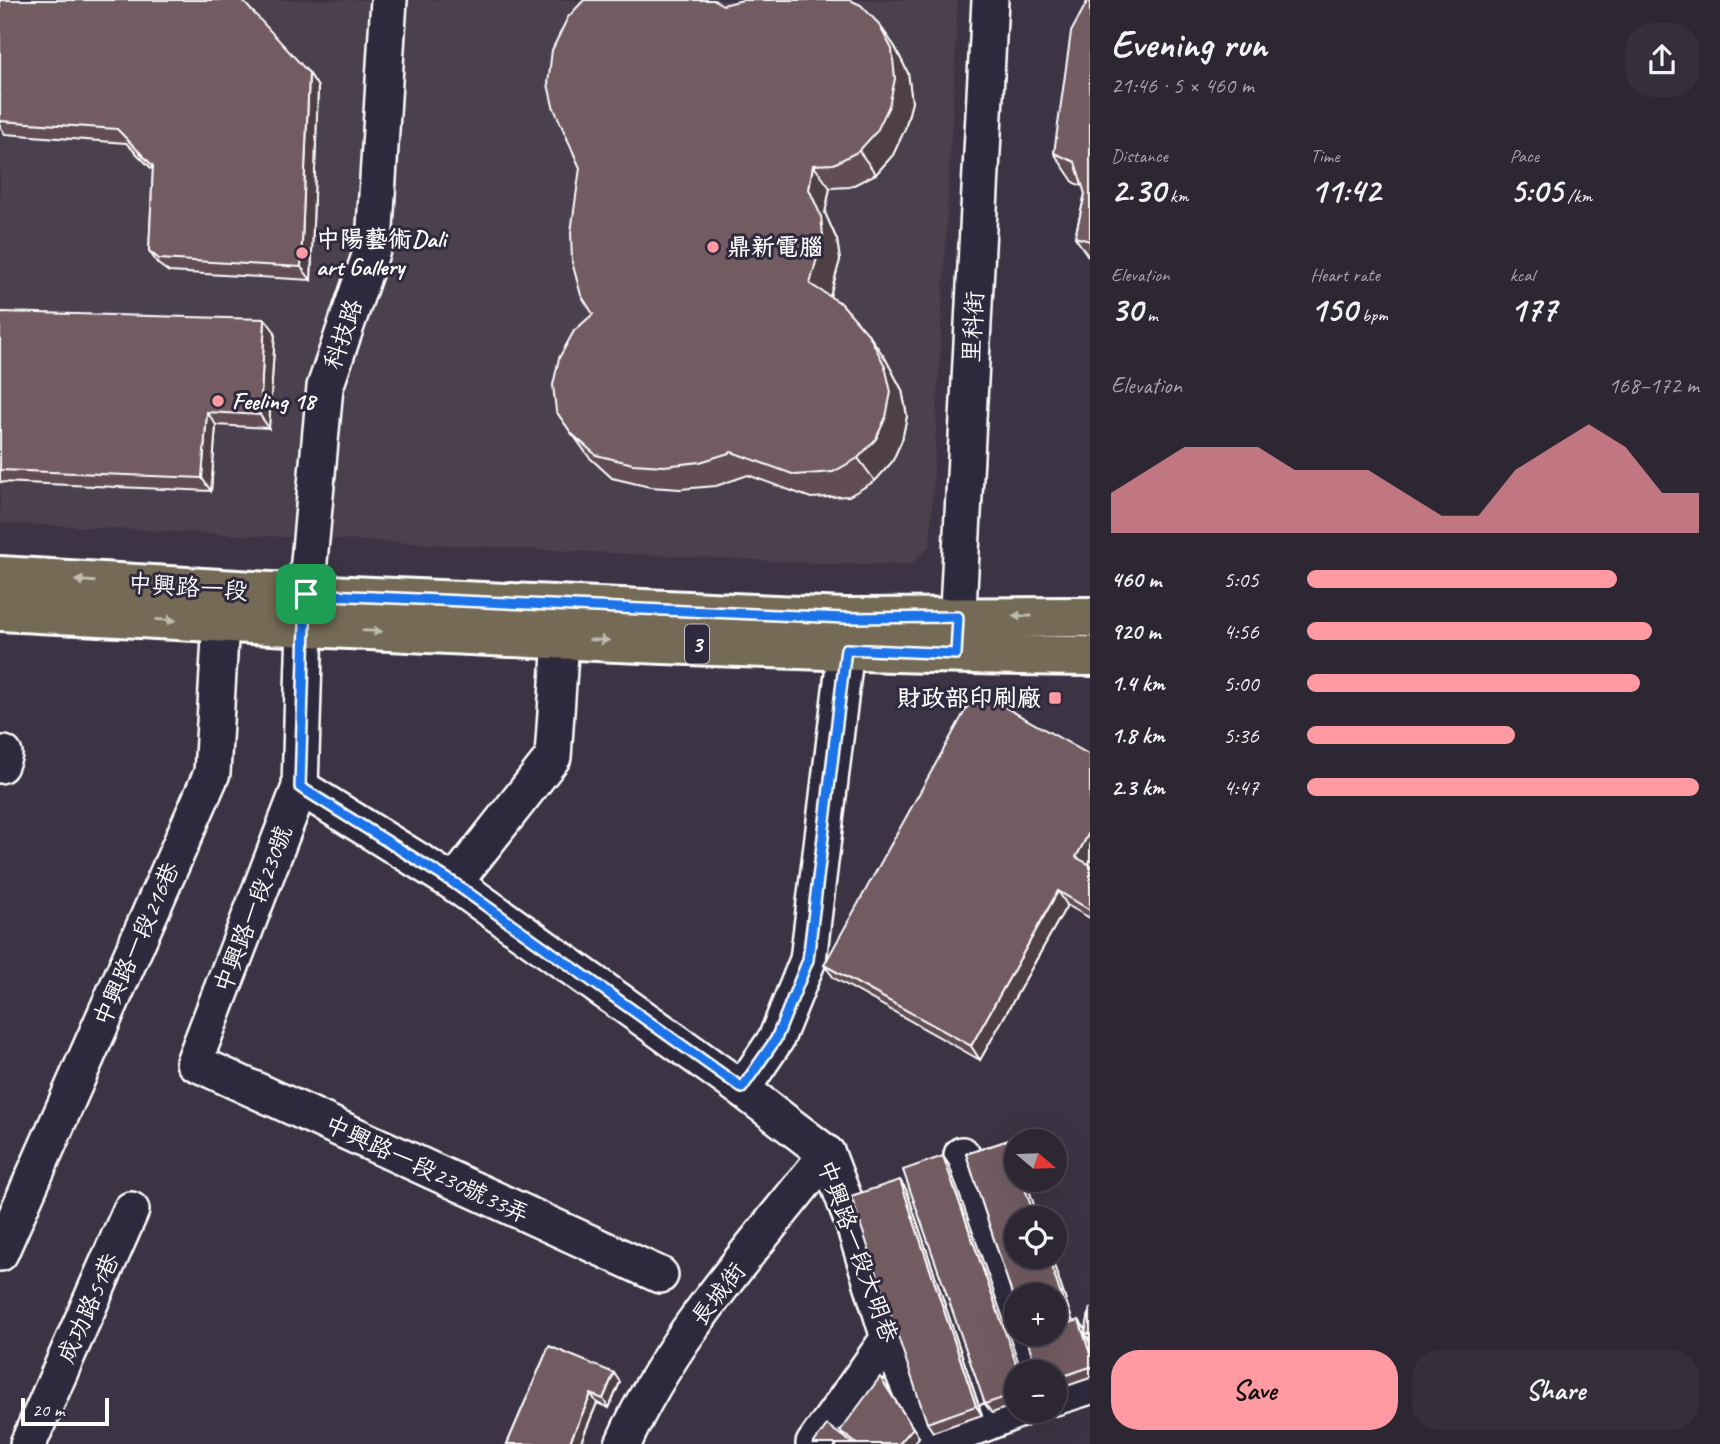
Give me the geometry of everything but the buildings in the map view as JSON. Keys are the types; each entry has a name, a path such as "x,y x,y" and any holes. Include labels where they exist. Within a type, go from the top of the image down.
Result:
{"main road":[{"name":"中興路一段","path":"0,576 561,639 846,634 958,617 1090,617"},
{"name":"中興路一段","path":"0,611 221,622 305,611 846,634 956,654 1090,656"}],"street":[{"name":"科技路","path":"305,611 325,387 374,244 391,6 389,0"},
{"name":"里科街","path":"956,654 990,0"},
{"name":"中興路一段230號","path":"194,1062 300,787 305,611"},
{"name":"中興路一段216巷","path":"0,1253 212,773 221,622"},
{"path":"742,1088 776,1039 808,960 846,634"},
{"path":"454,883 554,757 561,639"},
{"name":"中興路一段大明巷","path":"300,787 454,883 742,1088 827,1154 854,1225 889,1338 933,1444"},
{"name":"中興路一段230號33弄","path":"194,1062 660,1275"},
{"name":"長城街","path":"623,1444 642,1400 681,1340 827,1154"},
{"path":"962,1155 1004,1283"},
{"name":"成功路51巷","path":"29,1444 131,1209"},
{"path":"814,1444 889,1338"},
{"path":"1067,1393 1090,1386"},
{"path":"933,1444 1004,1416"}],"shaded area":[{"path":"0,0 958,0 930,546 911,564 837,564 0,523"}],"place":[{"name":"鼎新電腦","path":"713,247"},
{"name":"中陽藝術Dali art Gallery","path":"302,253"},
{"name":"Feeling 18","path":"218,401"},
{"name":"財政部印刷廠","path":"1055,698"}],"route":[{"path":"306,594 845,618 958,617 956,654 846,649 808,960 776,1039 742,1088 454,883 300,787 306,594"}]}
